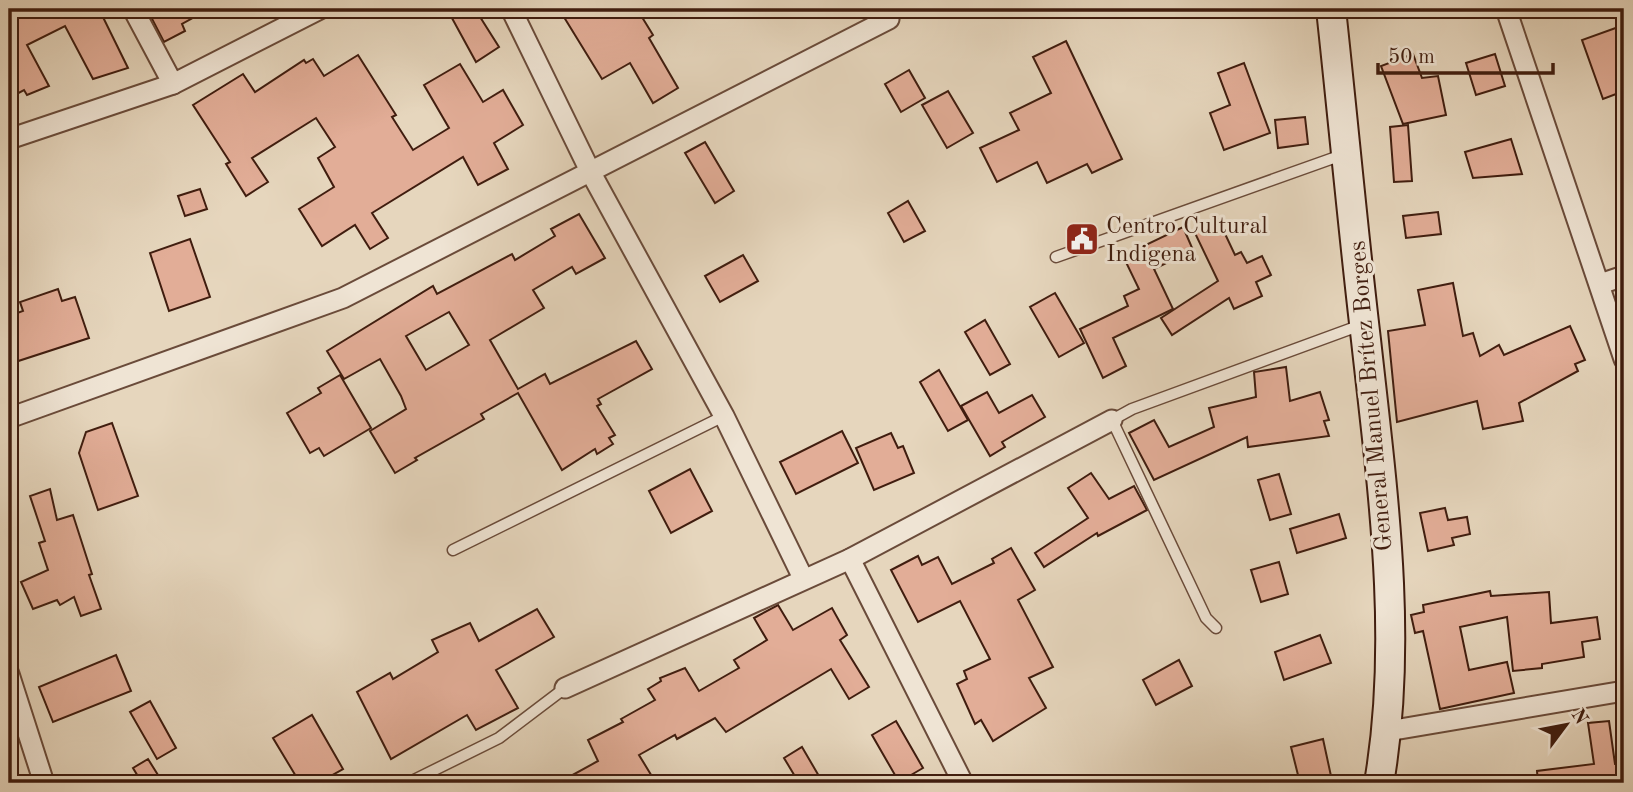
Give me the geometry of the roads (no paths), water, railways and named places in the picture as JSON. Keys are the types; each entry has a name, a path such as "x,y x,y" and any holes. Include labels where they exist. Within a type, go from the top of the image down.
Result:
{"street":[{"path":"133,9 173,84"},
{"path":"9,139 173,84 320,9"},
{"path":"511,9 591,173 724,416 803,578"},
{"name":"General Manuel Brítez Borges","path":"1331,9 1378,443 1388,593 1388,731 1380,783"},
{"path":"1506,9 1624,359"},
{"path":"9,418 342,298 889,19"},
{"path":"1600,284 1624,276"},
{"path":"565,688 849,559 1112,420"},
{"path":"849,559 964,783"},
{"path":"9,674 17,729 44,783"},
{"path":"1388,731 1624,691"}],"lane":[{"path":"1056,257 1347,153"},
{"path":"1216,628 1206,618 1112,420 1132,409 1364,324"},
{"path":"453,550 724,416"},
{"path":"408,783 499,738 565,688"}],"place":[{"name":"Centro Cultural Indigena","path":"1082,239"}]}
